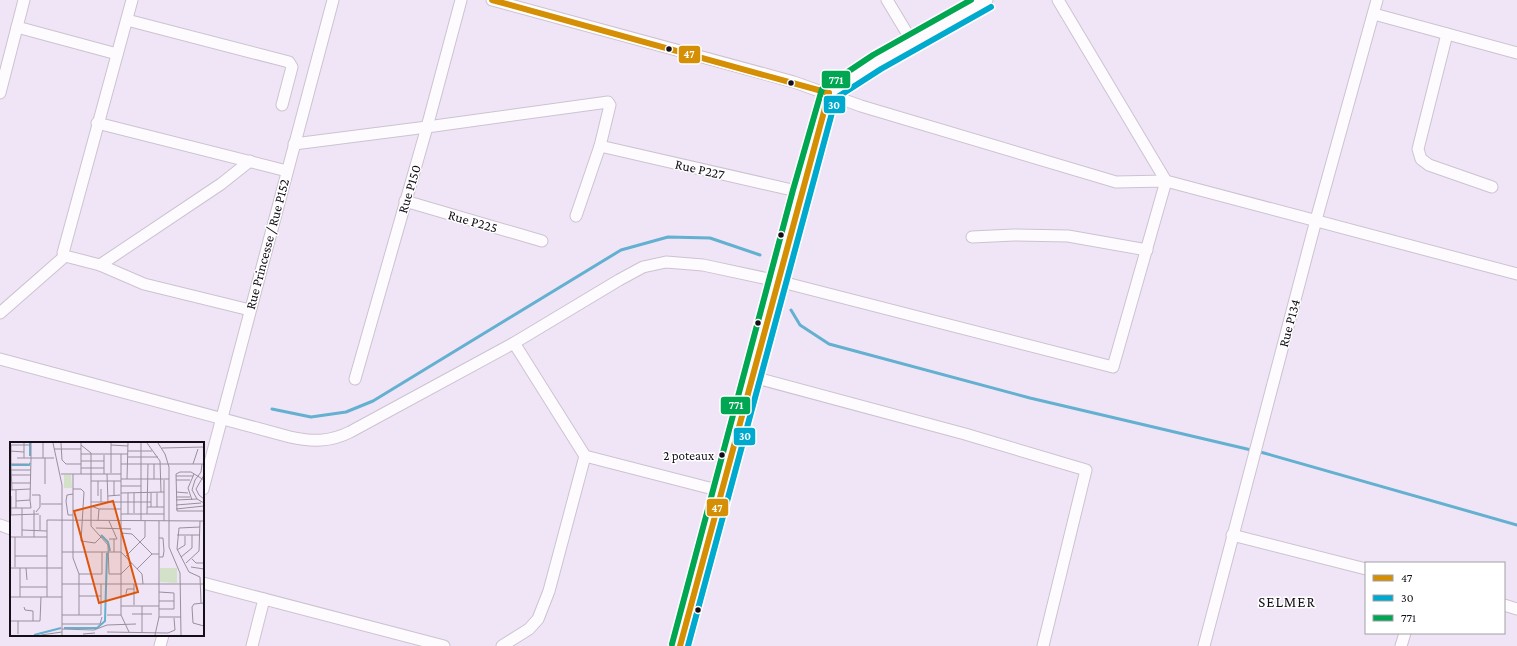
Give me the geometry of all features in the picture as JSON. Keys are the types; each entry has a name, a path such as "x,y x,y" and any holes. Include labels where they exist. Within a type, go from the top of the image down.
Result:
{"street":[{"path":"1,89 24,0"},
{"path":"65,256 63,247 132,0"},
{"name":"Rue Princesse / Rue P152","path":"204,485 333,0"},
{"name":"Rue P150","path":"355,379 427,128 461,0"},
{"path":"492,0 526,4 794,82 829,93 861,106 1116,182 1166,181 1517,274"},
{"path":"887,0 913,44"},
{"path":"680,646 753,377 801,192 829,93 877,62 913,44 987,0"},
{"path":"0,359 222,419 305,440 323,441 338,438 514,343 643,267 666,262 703,265 778,281 1110,367 1114,365 1166,181 1058,0"},
{"name":"Rue P134","path":"1204,646 1316,220 1377,0"},
{"path":"1374,14 1517,53"},
{"path":"127,20 289,62 292,67 282,105"},
{"path":"17,28 117,54"},
{"path":"1447,34 1418,148 1421,159 1429,165 1492,188"},
{"path":"294,144 427,128 608,102 610,105 600,146 576,216"},
{"path":"97,122 287,171"},
{"name":"Rue P227","path":"600,146 801,192"},
{"path":"100,265 221,184 250,161"},
{"name":"Rue P225","path":"405,201 542,240"},
{"path":"972,237 1014,235 1068,236 1147,250"},
{"path":"65,256 100,265 144,284 250,310"},
{"path":"0,313 65,256"},
{"path":"514,343 585,456 721,491"},
{"path":"753,377 965,434 1086,470 1043,646"},
{"path":"502,646 529,629 538,619 550,591 585,456"},
{"path":"0,525 10,529"},
{"path":"1232,535 1365,568"},
{"path":"204,583 444,646"},
{"path":"252,646 264,599"},
{"path":"1505,605 1517,609"},
{"path":"1401,646 1405,634"},
{"path":"160,646 163,636"}],"waterway":[{"path":"272,409 311,417 346,412 373,401 621,250 668,237 710,238 760,255"},
{"path":"791,310 800,325 829,344 1030,398 1264,453 1517,525"}],"transit line":[{"name":"47","path":"492,0 829,93"},
{"name":"771","path":"672,644 793,190 822,89 873,55 971,0"},
{"name":"30","path":"688,646 836,98 881,69 991,7"},
{"name":"47","path":"680,646 829,93"}],"place":[{"name":"2 poteaux","path":"722,455"}],"district":[{"name":"SELMER","path":"1287,602"}]}
